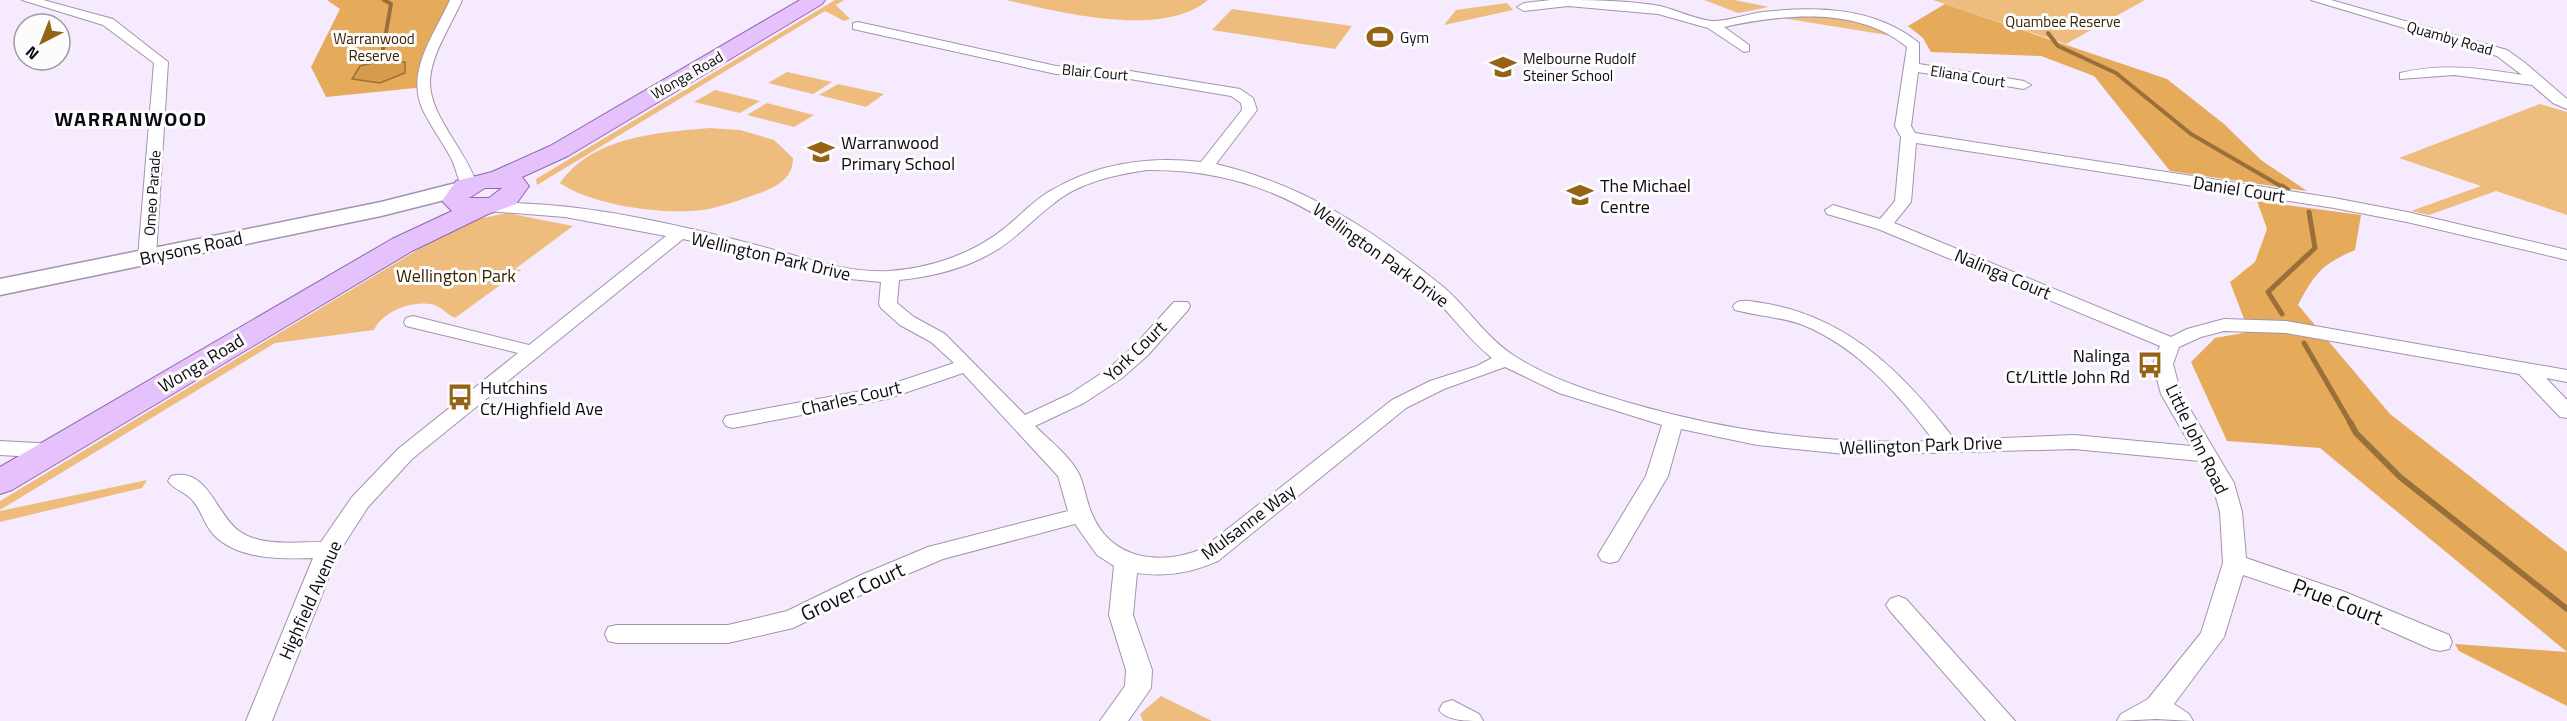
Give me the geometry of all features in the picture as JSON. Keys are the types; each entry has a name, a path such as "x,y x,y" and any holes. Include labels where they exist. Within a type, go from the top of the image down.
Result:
{"main road":[{"name":"Wonga Road","path":"0,482 402,245 482,190 559,151 815,0"}],"street":[{"name":"Omeo Parade","path":"28,0 108,22 161,62 147,257"},
{"path":"456,0 423,80 425,98 482,190"},
{"name":"Quamby Road","path":"2317,0 2490,49 2519,63 2536,81 2567,105"},
{"path":"1524,7 1568,2 1659,10 1713,25 1744,48"},
{"path":"1713,25 1820,5 1865,16 1899,31 1914,46 1903,126 1909,137 1903,202 1884,225"},
{"name":"Blair Court","path":"858,26 1056,70 1130,75 1235,92 1248,101 1250,110 1205,168"},
{"name":"Eliana Court","path":"1912,67 2024,85"},
{"path":"2405,76 2425,70 2445,69 2536,81"},
{"name":"Daniel Court","path":"1909,137 2334,203 2407,217 2567,255"},
{"name":"Wellington Park Drive","path":"482,190 563,211 776,255 824,272 853,277 890,276 925,271 959,262 982,251 1002,239 1052,197 1073,183 1100,174 1144,165 1170,164 1205,168 1251,178 1308,201 1436,290 1450,303 1480,341 1534,376 1586,397 1672,422 1752,438 1830,447 1888,449 2078,442 2206,455"},
{"name":"Brysons Road","path":"0,287 482,190"},
{"name":"Wellington Park Drive","path":"482,190 563,211"},
{"name":"Nalinga Court","path":"1833,210 1884,225 2171,344"},
{"name":"Highfield Avenue","path":"259,721 328,550 360,502 405,454 679,234"},
{"name":"Mulsanne Way","path":"890,276 888,304 907,321 938,338 968,365 1068,474 1082,515 1092,534 1105,549 1126,563 1156,567 1186,565 1210,555 1399,404 1437,385 1484,370 1505,359"},
{"name":"York Court","path":"1022,424 1067,405 1102,383 1128,363 1181,306"},
{"path":"1742,306 1785,313 1821,327 1856,347 1888,371 1905,389 1948,446"},
{"path":"413,322 532,351"},
{"path":"2171,344 2193,333 2224,325 2252,324 2286,327 2567,376"},
{"name":"Little John Road","path":"2130,721 2157,706 2212,637 2235,563 2231,512 2223,483 2171,394 2163,364 2171,344"},
{"name":"Charles Court","path":"733,421 887,393 968,365"},
{"path":"2526,369 2567,412"},
{"path":"1610,555 1657,476 1672,422"},
{"path":"0,448 54,451"},
{"path":"179,481 197,489 221,529 246,544 276,549 328,550"},
{"name":"Grover Court","path":"617,634 728,634 793,619 868,581 936,554 1082,515"},
{"path":"1113,721 1138,688 1139,670 1121,615 1126,563"},
{"name":"Prue Court","path":"2235,563 2337,598 2440,642"},
{"path":"1898,605 2002,721"},
{"path":"2157,706 2180,721"}],"green space":[{"name":"Warranwood Reserve","path":"327,0 450,0 432,43 425,87 326,97 311,67 340,9"},
{"path":"835,0 844,0 836,5 850,19 844,21 825,11 537,185 536,179"},
{"path":"1006,0 1208,0 1188,12 1165,18 1138,20 1082,16"},
{"path":"1704,0 1734,0 1769,7 1738,13"},
{"name":"Quambee Reserve","path":"1933,0 2145,0 2066,44"},
{"path":"1507,3 1513,10 1444,25 1456,10"},
{"path":"1945,4 2167,79 2224,124 2261,160 2307,191 2170,171 2094,76 2041,56 1931,52 1923,38 1908,26"},
{"path":"1232,9 1352,26 1335,49 1212,30"},
{"path":"1802,15 1860,20 1893,36 1782,18"},
{"path":"787,72 832,82 813,94 768,83"},
{"path":"838,84 884,94 866,107 819,95"},
{"path":"715,90 760,101 740,113 694,102"},
{"path":"767,103 814,115 794,127 747,115"},
{"path":"2540,104 2567,112 2567,215 2496,191 2429,215 2411,211 2481,186 2399,158"},
{"path":"709,128 740,130 774,140 793,158 790,172 776,186 763,192 717,207 687,211 649,210 610,203 591,198 560,183 574,167 590,155 608,146 648,135"},
{"path":"2257,201 2361,215 2355,250 2320,271 2298,305 2390,414 2567,552 2567,652 2320,448 2227,441 2191,362 2215,338 2249,332 2230,282 2255,262 2267,229"},
{"name":"Wellington Park","path":"507,213 573,226 515,269 521,270 455,318 435,305 415,304 391,313 378,323 374,330 275,343 0,510 0,501 464,222"},
{"path":"147,480 142,488 0,522 0,511"},
{"path":"2455,644 2567,652 2567,706 2459,651"},
{"path":"1161,696 1212,721 1143,721 1140,714"}],"shaded area":[{"path":"381,61 405,62 405,73 380,83 352,79 360,66"}],"waterway":[{"path":"381,61 391,4 384,0"},
{"path":"2048,33 2058,46 2116,73 2191,134 2284,188"},
{"path":"2282,186 2288,190"},
{"path":"2282,314 2268,292 2315,248 2309,212"},
{"path":"2304,343 2351,424"},
{"path":"2350,422 2356,433 2400,477 2567,609"}],"place":[{"name":"Gym","path":"1380,37"},
{"name":"Melbourne Rudolf Steiner School","path":"1503,67"},
{"name":"Warranwood Primary School","path":"821,152"},
{"name":"The Michael Centre","path":"1580,195"},
{"name":"Nalinga Ct/Little John Rd","path":"2150,365"},
{"name":"Hutchins Ct/Highfield Ave","path":"460,397"}],"district":[{"name":"WARRANWOOD","path":"131,118"}]}
